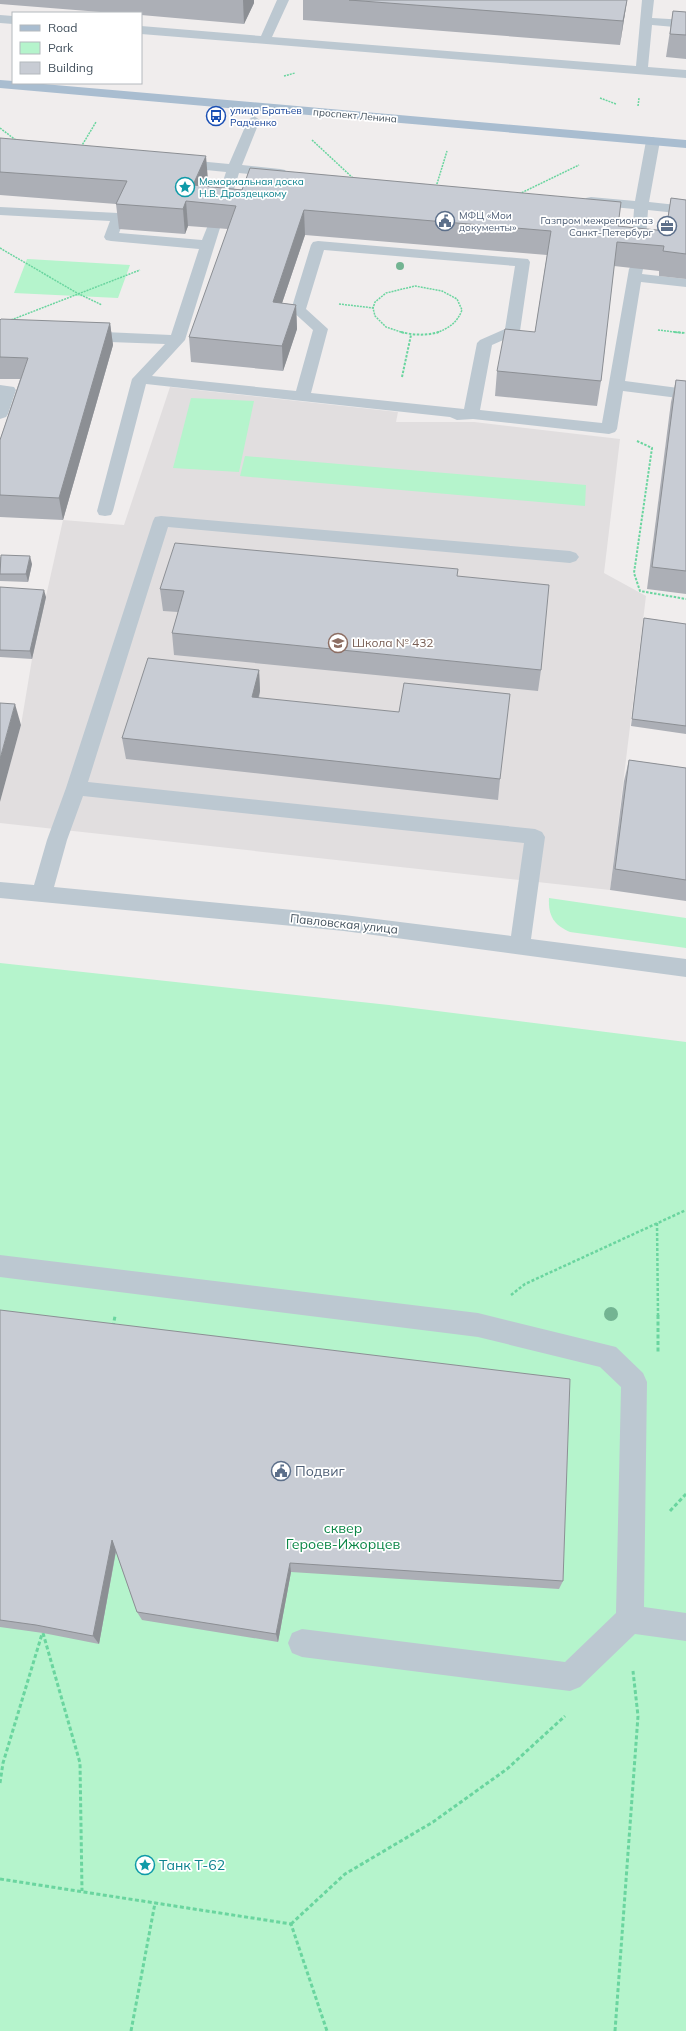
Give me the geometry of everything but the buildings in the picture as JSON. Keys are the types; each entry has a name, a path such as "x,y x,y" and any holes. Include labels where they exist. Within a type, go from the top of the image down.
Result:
{"main road":[{"name":"проспект Ленина","path":"0,84 686,144"}],"street":[{"path":"265,40 283,0"},
{"path":"642,71 648,0"},
{"path":"0,19 12,20"},
{"path":"646,21 686,24"},
{"path":"142,30 686,74"},
{"path":"220,212 234,168 254,120"},
{"path":"638,253 641,206 653,141"},
{"path":"163,162 294,174"},
{"path":"580,200 686,210"},
{"path":"0,211 118,217 111,237 206,245"},
{"path":"105,511 140,379 177,340 206,245 213,228"},
{"path":"302,397 321,329 298,310 318,245 523,262 512,331 486,343 471,415"},
{"path":"140,379 609,429 635,273 686,283"},
{"path":"69,335 177,340"},
{"path":"616,385 686,394"},
{"path":"0,390 8,390 0,414"},
{"path":"422,417 471,415"},
{"path":"42,894 57,840 76,788 161,521 570,557"},
{"path":"76,788 535,837 520,945"},
{"name":"Павловская улица","path":"0,890 344,923 686,968"},
{"path":"0,1266 478,1325 607,1356 634,1382 630,1619 570,1677 302,1643"},
{"path":"630,1619 686,1627"}],"path":[{"path":"81,147 97,120"},
{"path":"0,128 18,142"},
{"path":"310,138 355,179"},
{"path":"436,187 450,145"},
{"path":"518,194 579,165"},
{"path":"0,248 76,293 105,307"},
{"path":"7,322 76,293 142,269"},
{"path":"401,287 430,287 443,290 454,296 461,304 463,312 460,320 452,327 440,332 411,335 386,327 377,320 374,312 374,304 380,297 401,287"},
{"path":"395,406 411,335"},
{"path":"609,429 652,448 634,573 640,591 686,599"},
{"path":"478,1325 525,1284 686,1210"},
{"path":"634,1382 658,1373 657,1223"},
{"path":"615,2031 638,1716 630,1646 630,1619"},
{"path":"0,1783 1,1764 42,1633 80,1763 82,1891"},
{"path":"291,1924 345,1874 433,1822 508,1769 567,1714"},
{"path":"0,1878 291,1924"},
{"path":"131,2031 155,1902"},
{"path":"291,1924 327,2031"}],"shaded area":[{"name":"Школа № 432","path":"170,387 398,412 396,422 474,422 620,439 604,573 646,596 610,890 0,823 0,802 21,725 32,659 63,520 124,525"}],"green space":[{"path":"27,259 130,265 118,298 14,293"},
{"path":"191,398 254,401 239,472 173,468"},
{"path":"245,456 586,485 585,506 240,476"},
{"path":"549,898 686,918 686,948 570,932 556,923 553,919 550,910"},
{"name":"сквер Героев-Ижорцев","path":"0,963 389,1005 686,1042 686,2031 0,2031"}],"place":[{"name":"улица Братьев Радченко","path":"216,116"},
{"name":"Мемориальная доска Н.В. Дроздецкому","path":"185,187"},
{"name":"МФЦ «Мои документы»","path":"445,221"},
{"name":"Газпром межрегионгаз Санкт-Петербург","path":"667,226"},
{"name":"Школа № 432","path":"338,643"},
{"name":"Подвиг","path":"281,1471"},
{"name":"Танк Т-62","path":"145,1865"}]}
